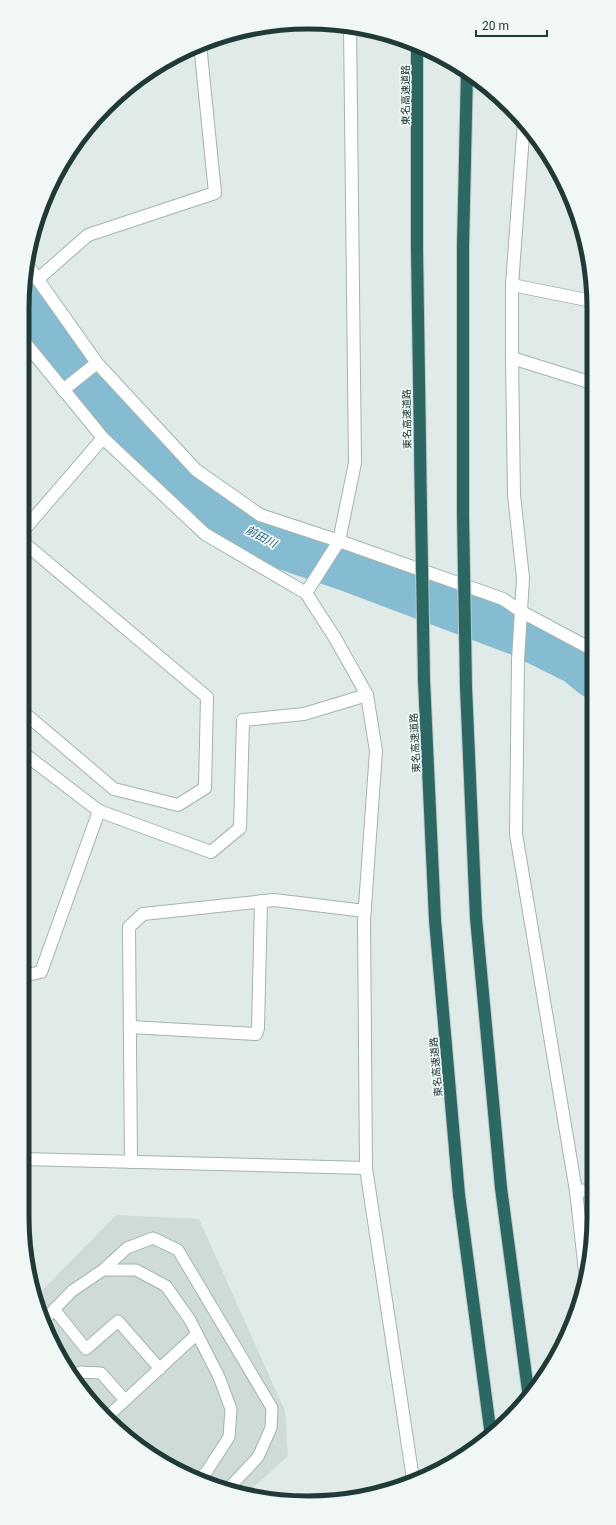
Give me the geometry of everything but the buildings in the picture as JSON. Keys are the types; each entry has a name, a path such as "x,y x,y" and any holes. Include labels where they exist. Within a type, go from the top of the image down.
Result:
{"highway":[{"name":"東名高速道路","path":"417,51 416,249 424,680 435,920 459,1195 489,1429"},
{"path":"467,79 463,246 463,515 466,687 477,926 501,1188 527,1390"}],"street":[{"path":"306,594 339,541 355,463 350,32"},
{"path":"38,279 88,234 215,193 201,50"},
{"path":"523,131 512,285 514,496 523,578 518,660 516,834 576,1191 584,1260"},
{"path":"31,270 98,363 196,470 260,515 339,541 502,599 522,612 587,645"},
{"path":"512,285 587,300"},
{"path":"29,348 103,438 205,534 306,594 335,638 367,695 376,751 365,912 366,1168 413,1476"},
{"path":"512,358 587,381"},
{"path":"63,390 98,363"},
{"path":"29,524 103,438"},
{"path":"29,547 207,697 206,788 178,805 114,789 29,717"},
{"path":"29,757 99,811 211,852 240,828 243,720 304,714 367,695"},
{"path":"29,975 41,972 99,811"},
{"path":"131,1162 129,927 143,914 274,900 365,912"},
{"path":"130,1028 256,1034 258,1028 261,901"},
{"path":"29,1159 366,1168"},
{"path":"576,1191 587,1190"}],"lane":[{"path":"47,1316 72,1291 103,1270 127,1248 153,1238 178,1250 272,1408 271,1428 258,1457 232,1485"},
{"path":"103,1270 136,1270 166,1286 190,1320 219,1377 231,1409 229,1437 202,1476"},
{"path":"54,1310 86,1349 118,1321 160,1369"},
{"path":"111,1414 198,1334"},
{"path":"78,1374 80,1372 101,1373 125,1400"}],"shaded area":[{"path":"116,1215 199,1219 285,1411 288,1456 250,1490 201,1475 168,1459 124,1427 98,1401 87,1387 66,1356 50,1324 40,1293"}],"waterway":[{"name":"前田川","path":"29,311 97,399 188,493 266,542 350,571 520,635 576,663 587,672"}]}
